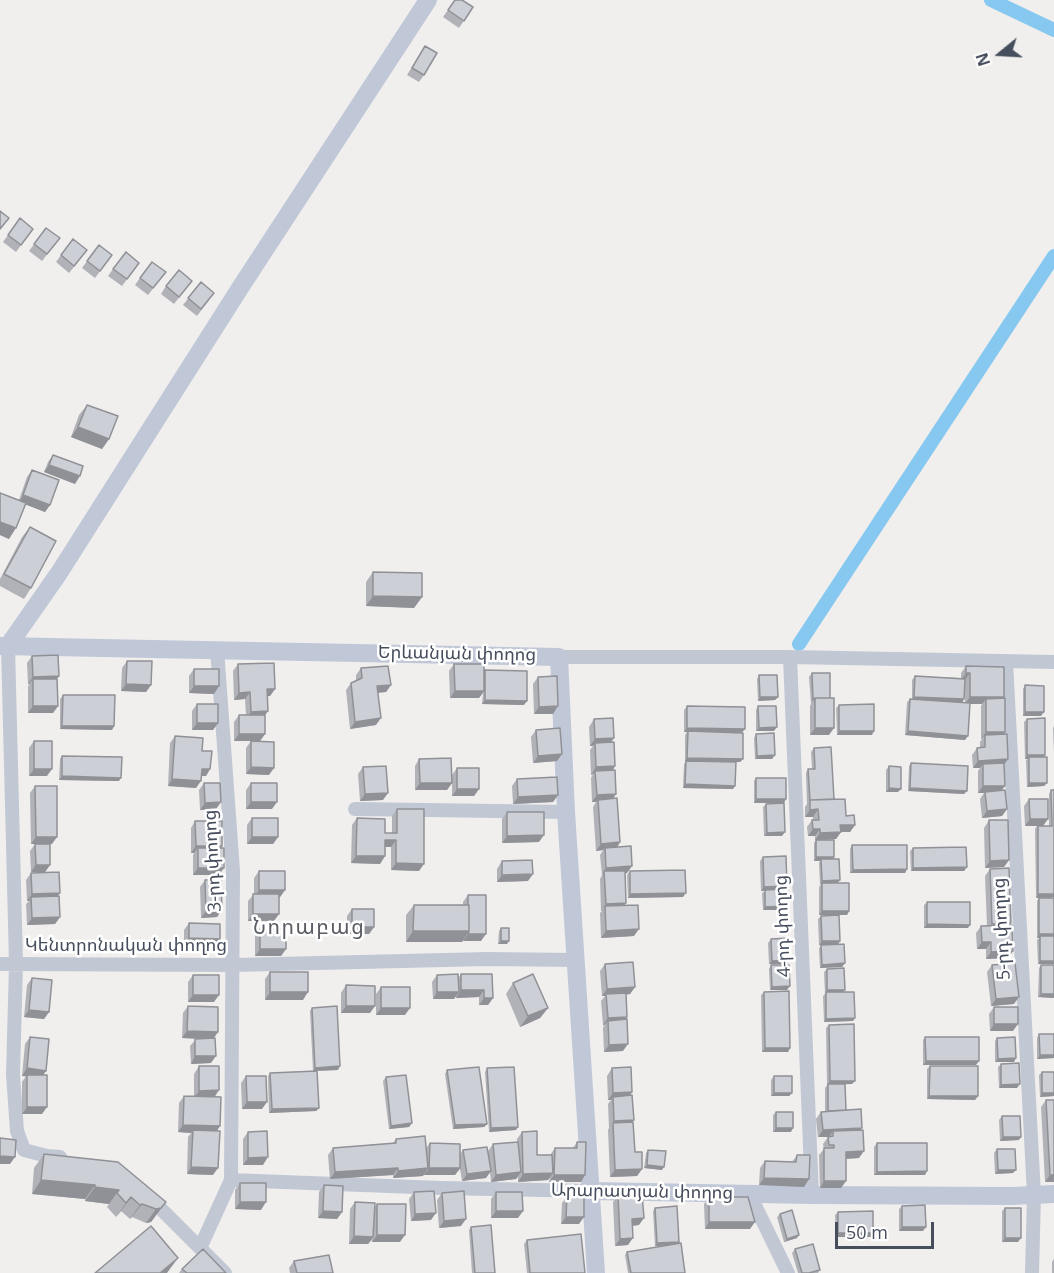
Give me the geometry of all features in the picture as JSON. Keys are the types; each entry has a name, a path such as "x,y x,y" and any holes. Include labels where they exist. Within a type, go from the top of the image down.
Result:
{"main road":[{"path":"4,646 59,573 240,288 428,0"},
{"name":"Երևանյան փողոց","path":"4,646 559,657 566,812 596,1273"},
{"name":"Արարատյան փողոց","path":"590,1191 812,1195 1054,1194"}],"street":[{"path":"4,646 16,964 13,1075 16,1131 24,1150 47,1156 69,1158"},
{"name":"3-րդ փողոց","path":"217,649 233,871 231,1180"},
{"path":"559,657 790,657 1054,662"},
{"name":"4-րդ փողոց","path":"790,657 812,1195"},
{"name":"5-րդ փողոց","path":"1006,661 1034,1195 1032,1273"},
{"path":"355,809 566,812"},
{"name":"Կենտրոնական փողոց","path":"0,964 577,960"},
{"path":"200,1248 231,1180"},
{"name":"Արարատյան փողոց","path":"231,1180 590,1191"},
{"path":"134,1185 159,1205 225,1273"},
{"path":"749,1193 788,1273"}],"building":[{"path":"455,0 462,0 473,7 464,21 448,10"},
{"path":"425,46 437,53 424,75 412,68"},
{"path":"0,211 9,218 0,229"},
{"path":"20,218 33,229 21,245 8,235"},
{"path":"46,228 60,238 47,254 34,244"},
{"path":"73,239 87,250 74,266 61,255"},
{"path":"99,245 112,255 100,271 87,261"},
{"path":"126,252 139,263 127,279 113,269"},
{"path":"152,262 166,272 153,288 140,278"},
{"path":"179,270 192,281 179,297 166,286"},
{"path":"201,282 214,293 201,309 188,298"},
{"path":"87,405 118,416 109,439 78,427"},
{"path":"53,455 83,466 80,476 49,465"},
{"path":"32,470 59,480 50,505 23,495"},
{"path":"0,493 26,503 16,528 0,522"},
{"path":"30,527 56,541 31,588 4,574"},
{"path":"373,572 422,573 422,597 373,596"},
{"path":"58,655 59,676 33,677 32,656"},
{"path":"127,661 152,661 151,685 126,684"},
{"path":"274,663 275,689 267,689 268,711 251,712 250,692 239,693 238,664"},
{"path":"454,664 484,664 484,691 455,691"},
{"path":"388,666 391,685 377,686 381,718 355,722 351,683 362,678 361,668"},
{"path":"966,666 1004,667 1004,697 970,697 970,673 966,673"},
{"path":"194,669 219,669 219,686 194,686"},
{"path":"485,670 527,671 527,701 485,700"},
{"path":"812,673 830,673 830,698 813,700"},
{"path":"759,675 777,675 778,697 760,697"},
{"path":"557,676 558,706 539,707 538,677"},
{"path":"915,676 965,679 964,699 914,697"},
{"path":"33,679 57,679 58,706 33,706"},
{"path":"1025,685 1044,686 1044,712 1025,712"},
{"path":"63,695 115,695 114,726 62,726"},
{"path":"815,698 834,698 834,728 815,728"},
{"path":"1005,698 1005,732 986,732 986,699"},
{"path":"910,699 970,703 968,736 908,731"},
{"path":"197,704 218,704 218,723 197,723"},
{"path":"874,704 874,731 839,731 839,705"},
{"path":"687,706 745,707 745,729 687,728"},
{"path":"758,706 776,706 777,727 759,728"},
{"path":"239,715 265,715 265,734 239,734"},
{"path":"613,718 614,738 595,739 594,719"},
{"path":"1045,718 1045,755 1027,755 1027,719"},
{"path":"560,728 562,754 538,756 536,730"},
{"path":"688,731 743,733 743,759 687,758"},
{"path":"774,733 775,755 757,756 756,734"},
{"path":"1007,734 1008,759 978,761 977,748 985,747 985,735"},
{"path":"175,736 203,738 202,751 212,751 210,769 202,769 201,781 172,779"},
{"path":"34,741 52,741 52,769 34,769"},
{"path":"251,741 274,742 274,768 251,767"},
{"path":"614,742 615,766 596,767 595,743"},
{"path":"831,747 834,799 810,800 808,769 815,769 814,748"},
{"path":"62,756 122,757 121,778 62,776"},
{"path":"1029,757 1047,757 1047,783 1029,783"},
{"path":"451,758 452,783 420,783 419,759"},
{"path":"686,761 736,762 735,786 685,784"},
{"path":"911,763 968,766 967,791 910,788"},
{"path":"1004,763 1005,786 983,786 983,764"},
{"path":"386,766 388,793 365,794 363,767"},
{"path":"889,766 901,767 901,789 889,788"},
{"path":"457,768 479,768 479,789 457,789"},
{"path":"615,770 616,794 597,795 595,771"},
{"path":"557,777 558,795 518,797 517,779"},
{"path":"756,778 786,778 786,799 756,799"},
{"path":"204,783 220,783 221,802 205,803"},
{"path":"251,783 277,783 277,802 251,802"},
{"path":"35,786 57,786 57,837 36,837"},
{"path":"1005,790 1007,809 987,811 985,792"},
{"path":"1051,790 1054,790 1054,894 1038,894 1038,826 1052,826"},
{"path":"617,798 620,842 601,844 598,800"},
{"path":"845,799 846,816 854,815 855,825 840,825 841,832 820,833 820,829 813,829 812,820 819,820 818,809 810,810 810,800"},
{"path":"1029,799 1048,799 1048,819 1030,819"},
{"path":"784,803 785,832 767,833 766,804"},
{"path":"397,809 424,809 424,864 396,863 396,840 385,840 385,856 356,856 357,818 385,819 385,833 397,833"},
{"path":"507,812 544,812 544,835 507,836"},
{"path":"252,818 278,818 278,837 252,837"},
{"path":"989,820 1008,820 1009,860 990,861"},
{"path":"195,821 222,821 222,846 196,846"},
{"path":"816,840 834,840 834,857 816,857"},
{"path":"35,844 50,844 50,865 36,865"},
{"path":"852,845 907,845 907,869 853,870"},
{"path":"631,846 632,866 606,868 605,848"},
{"path":"966,847 967,867 913,868 913,848"},
{"path":"198,848 224,848 224,868 198,868"},
{"path":"786,856 787,886 764,887 763,857"},
{"path":"821,859 839,859 840,880 822,881"},
{"path":"532,860 533,874 502,875 502,861"},
{"path":"1009,868 1011,923 992,924 990,869"},
{"path":"685,870 686,893 630,894 630,871"},
{"path":"259,871 285,871 285,890 259,890"},
{"path":"604,871 625,871 626,903 606,904"},
{"path":"59,872 60,893 32,894 31,873"},
{"path":"221,879 222,910 206,911 205,880"},
{"path":"822,883 849,883 849,911 822,911"},
{"path":"788,889 788,906 765,907 765,890"},
{"path":"253,894 279,894 279,914 253,914"},
{"path":"468,895 486,895 486,934 468,934"},
{"path":"59,896 60,917 32,918 31,897"},
{"path":"1039,898 1054,898 1054,934 1039,934"},
{"path":"927,902 970,902 970,925 927,924"},
{"path":"414,905 469,905 469,931 413,931"},
{"path":"638,905 639,929 606,931 605,906"},
{"path":"352,909 374,909 374,927 352,927"},
{"path":"839,915 840,941 822,941 821,916"},
{"path":"189,923 220,924 220,939 189,938"},
{"path":"1012,925 1013,951 991,952 991,942 982,942 981,926"},
{"path":"501,928 509,928 509,941 501,941"},
{"path":"260,929 286,929 286,949 260,949"},
{"path":"1040,936 1054,936 1054,961 1040,961"},
{"path":"789,938 789,960 772,961 771,939"},
{"path":"844,944 845,963 822,965 821,945"},
{"path":"633,962 635,987 607,989 605,964"},
{"path":"1015,963 1019,997 996,999 992,965"},
{"path":"771,965 789,965 790,986 772,987"},
{"path":"1041,965 1054,965 1054,994 1041,994"},
{"path":"844,968 845,990 827,990 827,969"},
{"path":"270,972 308,972 308,992 270,992"},
{"path":"458,974 459,992 437,992 437,975"},
{"path":"461,974 492,974 493,998 484,998 484,990 461,990"},
{"path":"533,974 548,1008 528,1016 513,983"},
{"path":"193,975 219,975 219,995 193,995"},
{"path":"32,978 52,980 49,1012 29,1010"},
{"path":"346,985 375,986 375,1006 346,1006"},
{"path":"381,987 410,987 410,1008 381,1008"},
{"path":"789,991 790,1048 765,1048 764,992"},
{"path":"826,992 854,992 855,1018 826,1019"},
{"path":"626,993 627,1017 608,1018 606,994"},
{"path":"188,1006 218,1007 218,1032 187,1031"},
{"path":"337,1006 340,1066 315,1068 312,1008"},
{"path":"994,1007 1018,1007 1018,1024 994,1024"},
{"path":"627,1019 628,1044 609,1045 608,1021"},
{"path":"854,1024 855,1081 830,1081 829,1025"},
{"path":"1039,1034 1054,1034 1054,1055 1040,1055"},
{"path":"30,1037 49,1039 46,1071 27,1068"},
{"path":"925,1037 979,1037 979,1061 926,1061"},
{"path":"1015,1037 1016,1058 998,1059 997,1038"},
{"path":"215,1038 216,1056 195,1056 195,1039"},
{"path":"1019,1063 1020,1084 1001,1085 1001,1064"},
{"path":"199,1066 219,1066 219,1090 199,1091"},
{"path":"930,1066 978,1066 978,1096 929,1096"},
{"path":"479,1067 487,1124 455,1125 447,1070"},
{"path":"514,1067 518,1127 491,1128 487,1068"},
{"path":"631,1067 632,1092 613,1093 612,1068"},
{"path":"317,1071 319,1108 272,1109 270,1073"},
{"path":"1042,1072 1054,1072 1054,1093 1042,1093"},
{"path":"27,1075 47,1075 47,1107 27,1107"},
{"path":"406,1075 412,1123 391,1126 386,1077"},
{"path":"246,1076 266,1076 267,1102 247,1102"},
{"path":"774,1076 792,1076 792,1093 774,1093"},
{"path":"828,1084 845,1084 846,1110 828,1111"},
{"path":"632,1095 634,1120 614,1121 613,1097"},
{"path":"184,1096 221,1097 220,1126 183,1125"},
{"path":"1046,1100 1054,1100 1054,1175 1050,1175"},
{"path":"861,1109 862,1128 823,1130 821,1112"},
{"path":"776,1112 793,1112 793,1128 776,1128"},
{"path":"1002,1116 1020,1116 1021,1137 1003,1137"},
{"path":"633,1122 635,1152 642,1152 642,1169 615,1170 613,1123"},
{"path":"193,1130 220,1131 218,1168 191,1167"},
{"path":"863,1130 864,1151 846,1152 846,1181 824,1181 824,1148 834,1148 834,1145 829,1145 828,1137 833,1136 833,1131"},
{"path":"267,1131 268,1157 248,1158 248,1132"},
{"path":"537,1131 537,1155 552,1155 553,1173 523,1174 522,1132"},
{"path":"425,1136 428,1168 335,1172 333,1148 396,1143 396,1139"},
{"path":"0,1138 16,1140 15,1157 0,1156"},
{"path":"518,1142 521,1172 496,1175 493,1144"},
{"path":"577,1142 586,1142 585,1175 554,1175 555,1148 577,1148"},
{"path":"430,1143 460,1144 460,1168 429,1168"},
{"path":"877,1143 927,1143 927,1171 877,1172"},
{"path":"487,1147 491,1171 467,1174 463,1150"},
{"path":"997,1149 1015,1149 1016,1170 998,1170"},
{"path":"648,1150 666,1151 664,1167 647,1165"},
{"path":"44,1154 118,1162 166,1202 161,1208 156,1209 140,1205 131,1197 126,1203 117,1193 119,1190 95,1187 95,1185 41,1180"},
{"path":"797,1155 810,1155 809,1179 764,1178 765,1161 796,1162"},
{"path":"240,1183 266,1183 266,1202 240,1202"},
{"path":"324,1185 343,1186 342,1212 323,1211"},
{"path":"434,1191 436,1213 415,1214 414,1192"},
{"path":"464,1191 466,1219 444,1221 442,1193"},
{"path":"496,1192 522,1192 523,1211 496,1211"},
{"path":"642,1194 644,1218 632,1219 633,1238 620,1239 618,1195"},
{"path":"567,1196 584,1196 584,1217 566,1217"},
{"path":"709,1197 748,1197 755,1222 709,1222"},
{"path":"355,1202 375,1203 373,1237 354,1236"},
{"path":"377,1204 406,1204 405,1235 377,1235"},
{"path":"925,1205 926,1227 902,1227 902,1206"},
{"path":"677,1206 679,1242 657,1243 655,1208"},
{"path":"1005,1208 1021,1208 1021,1238 1005,1238"},
{"path":"792,1210 799,1235 787,1239 780,1214"},
{"path":"873,1211 873,1233 838,1233 838,1212"},
{"path":"491,1225 495,1273 475,1273 471,1227"},
{"path":"151,1226 178,1258 160,1273 95,1273"},
{"path":"581,1234 585,1273 530,1273 527,1240"},
{"path":"681,1243 685,1273 631,1273 627,1252"},
{"path":"813,1244 820,1270 802,1273 795,1249"},
{"path":"203,1249 226,1273 187,1273 182,1269"},
{"path":"329,1255 333,1273 297,1273 294,1261"}],"waterway":[{"path":"991,0 1054,30"},
{"path":"799,644 1054,256"}],"district":[{"name":"Նորաբաց","path":"309,928"}]}
